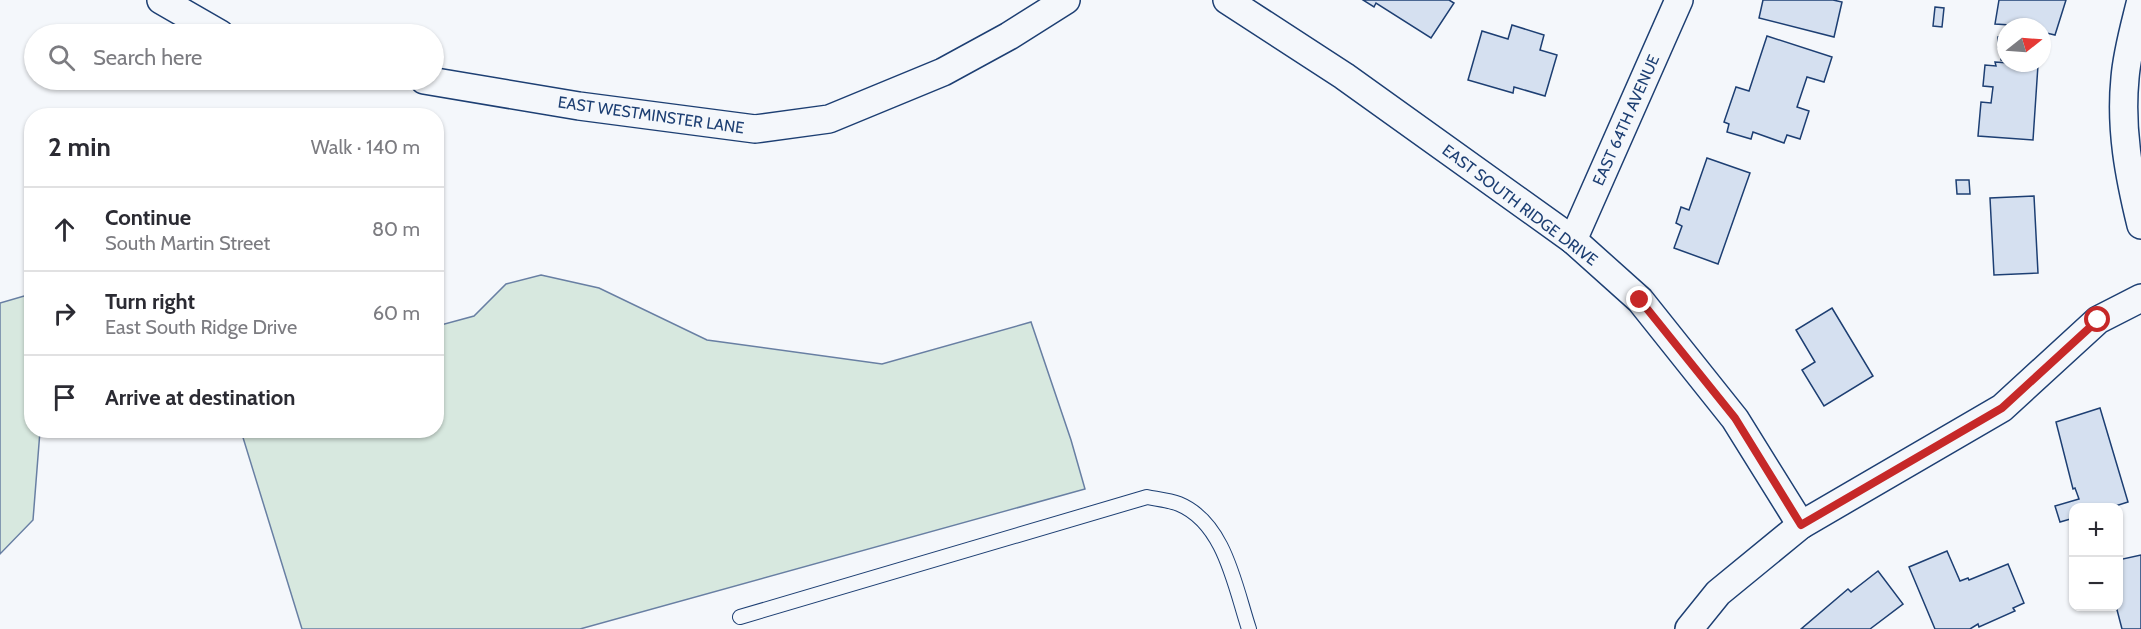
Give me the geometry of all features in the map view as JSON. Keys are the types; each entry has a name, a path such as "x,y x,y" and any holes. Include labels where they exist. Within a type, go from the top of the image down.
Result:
{"street":[{"path":"161,0 203,24"},
{"name":"EAST WESTMINSTER LANE","path":"444,83 579,106 755,129 829,119 943,72 1010,36 1066,0"},
{"name":"EAST SOUTH RIDGE DRIVE","path":"1227,0 1344,75 1573,240 1647,309 1735,418 1801,525"},
{"name":"EAST 64TH AVENUE","path":"1573,240 1679,0"},
{"path":"2141,0 2125,75 2122,114 2125,148 2141,225"},
{"path":"1689,629 1718,593 1801,525 2002,408 2098,320 2141,298"}],"lane":[{"path":"740,617 1147,497 1179,504 1201,518 1224,551 1249,629"}],"shaded area":[{"path":"541,275 599,288 707,340 882,364 1031,322 1085,489 580,629 302,629 243,438 444,438 444,324 474,316 506,284"},
{"path":"24,296 24,438 39,438 33,520 0,554 0,303"}],"building":[{"path":"1363,0 1449,0 1454,3 1431,38 1376,3 1374,7"},
{"path":"1763,0 1842,2 1834,37 1759,18"},
{"path":"1999,0 2066,0 2055,35 2051,34 2051,18 1997,18 1997,24 1995,24"},
{"path":"1935,7 1944,8 1942,27 1933,26"},
{"path":"1512,25 1544,35 1540,50 1557,55 1545,96 1514,87 1513,93 1468,80 1482,31 1508,39"},
{"path":"1767,36 1832,57 1824,82 1807,77 1797,107 1809,111 1800,139 1787,135 1784,143 1753,132 1751,139 1727,132 1729,124 1724,122 1736,87 1749,91"},
{"path":"1995,62 1997,62 1997,72 2038,72 2033,140 1978,136 1981,102 1991,103 1993,87 1983,86 1985,65 1996,66"},
{"path":"1707,158 1750,173 1718,264 1674,248 1682,226 1676,223 1681,207 1689,210"},
{"path":"1956,180 1969,180 1970,194 1957,194"},
{"path":"2034,196 2038,273 1994,275 1990,198"},
{"path":"1832,308 1873,376 1824,406 1802,370 1815,362 1796,330"},
{"path":"2100,408 2128,502 2069,503 2069,519 2060,522 2055,506 2079,499 2075,488 2073,489 2056,422"},
{"path":"1947,551 1960,581 1968,578 1969,580 2008,564 2024,603 2013,608 2015,611 1979,627 1978,624 1970,629 1935,629 1909,567"},
{"path":"2141,555 2141,629 2122,629 2117,611 2123,611 2123,559"},
{"path":"1878,571 1903,604 1870,629 1801,629 1848,589 1851,592"}],"route":[{"path":"1640,300 1735,418 1801,525 2002,408 2098,320"}]}
